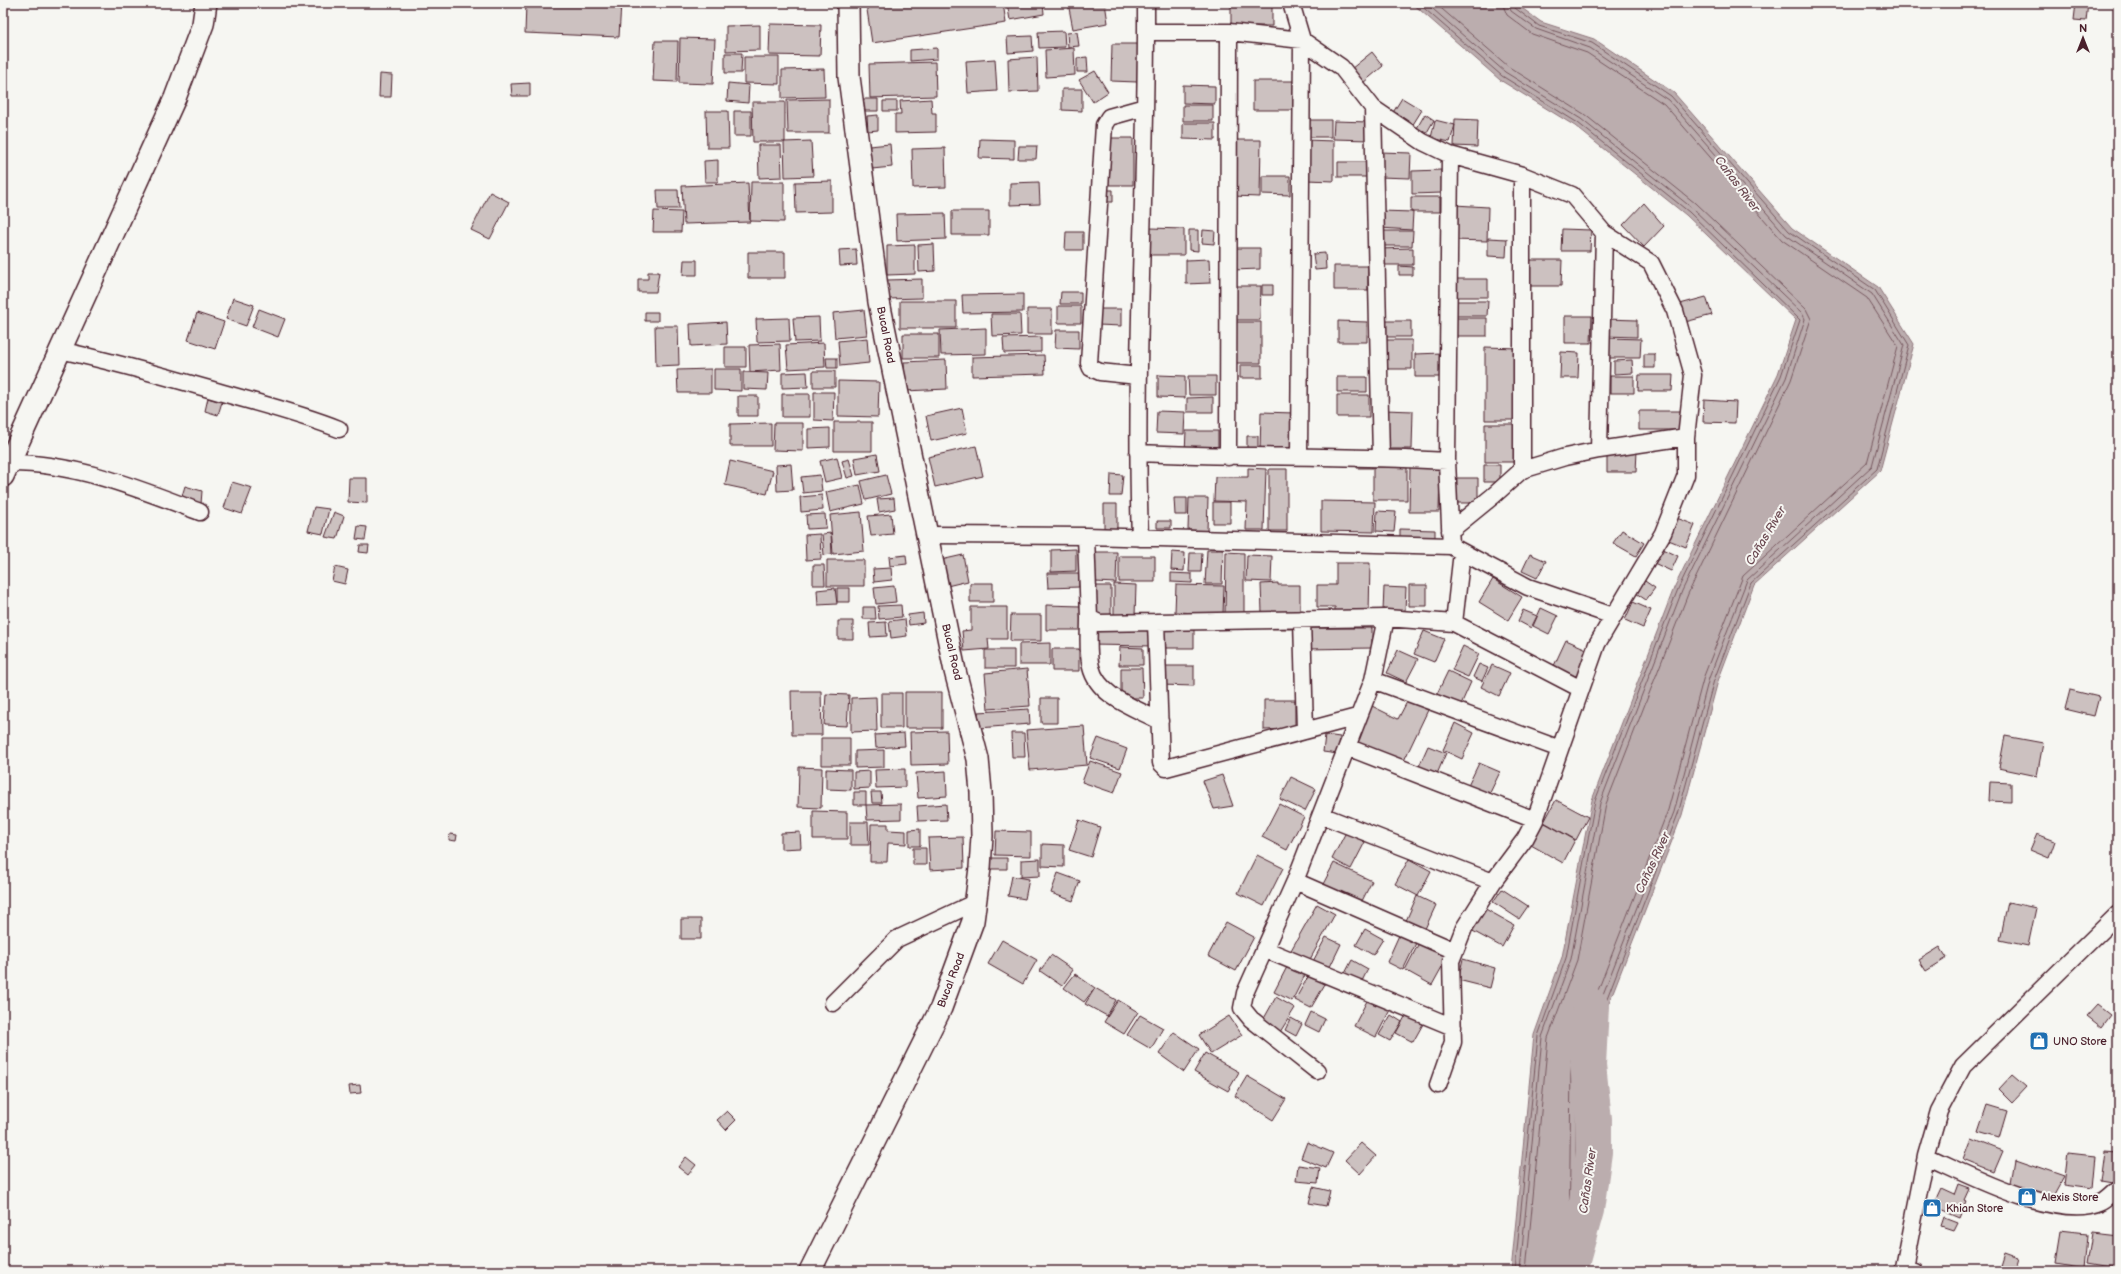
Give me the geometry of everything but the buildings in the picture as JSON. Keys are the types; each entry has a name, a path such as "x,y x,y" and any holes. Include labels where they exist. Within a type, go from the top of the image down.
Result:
{"street":[{"path":"200,512 110,478 61,468 7,469 59,350 175,98 203,24 206,3"},
{"name":"Bucal Road","path":"810,1271 941,1008 973,921 982,836 981,792 978,759 955,671 879,302 849,77 848,3"},
{"path":"1140,538 1138,376 1145,107 1146,3"},
{"path":"1291,3 1302,40 1299,456"},
{"path":"1146,32 1230,32 1302,40 1341,67 1373,108 1423,142 1450,155 1522,176 1572,194 1604,233 1651,263 1675,311 1693,375 1686,437 1686,475 1663,533 1597,644 1535,820 1525,839 1494,882 1464,928 1451,961 1453,1042 1438,1085"},
{"path":"1228,457 1230,32"},
{"path":"1138,376 1100,372 1091,368 1089,363 1104,125 1109,117 1145,107"},
{"path":"1373,108 1381,457"},
{"path":"1450,155 1447,461 1454,543 1454,623"},
{"path":"1522,176 1522,470"},
{"path":"1599,450 1604,233"},
{"path":"59,350 94,357 268,406 314,419 339,429"},
{"path":"1454,543 1493,496 1522,470 1564,457 1599,450 1686,437"},
{"path":"1138,453 1228,457 1381,457 1447,461"},
{"path":"926,535 1086,536 1454,543 1528,587 1613,616"},
{"path":"1086,536 1090,663 1098,682 1114,697 1160,721"},
{"path":"1089,618 1099,622 1156,622 1386,618 1454,623 1581,689"},
{"path":"1318,1071 1251,1019 1242,1008 1245,993 1295,881 1347,747 1357,717 1373,680 1386,618"},
{"path":"1302,620 1305,731"},
{"path":"1156,622 1161,763 1166,768 1357,717"},
{"path":"1373,680 1560,749"},
{"path":"1347,747 1535,820"},
{"path":"1321,815 1494,882"},
{"path":"1295,881 1455,951"},
{"path":"833,1003 897,940 976,902"},
{"path":"1906,1270 1926,1156 1939,1111 1963,1066 2118,914"},
{"path":"1264,949 1453,1027"},
{"path":"1926,1156 2004,1191 2035,1201 2061,1206 2087,1207 2101,1203 2117,1190"}],"water":[{"path":"1412,3 1515,3 1541,22 1594,39 1674,93 1792,228 1878,287 1914,344 1880,471 1754,585 1718,681 1682,815 1585,1064 1584,1257 1581,1271 1511,1271 1534,1035 1562,957 1592,800 1674,588 1778,374 1796,320 1686,215 1575,126 1500,80"}],"waterway":[{"name":"Cañas River","path":"1569,1271 1586,1210 1594,1152 1594,1120 1588,1065 1591,1006"}],"place":[{"name":"UNO Store","path":"2039,1041"},
{"name":"Alexis Store","path":"2027,1197"},
{"name":"Khian Store","path":"1932,1208"}]}
